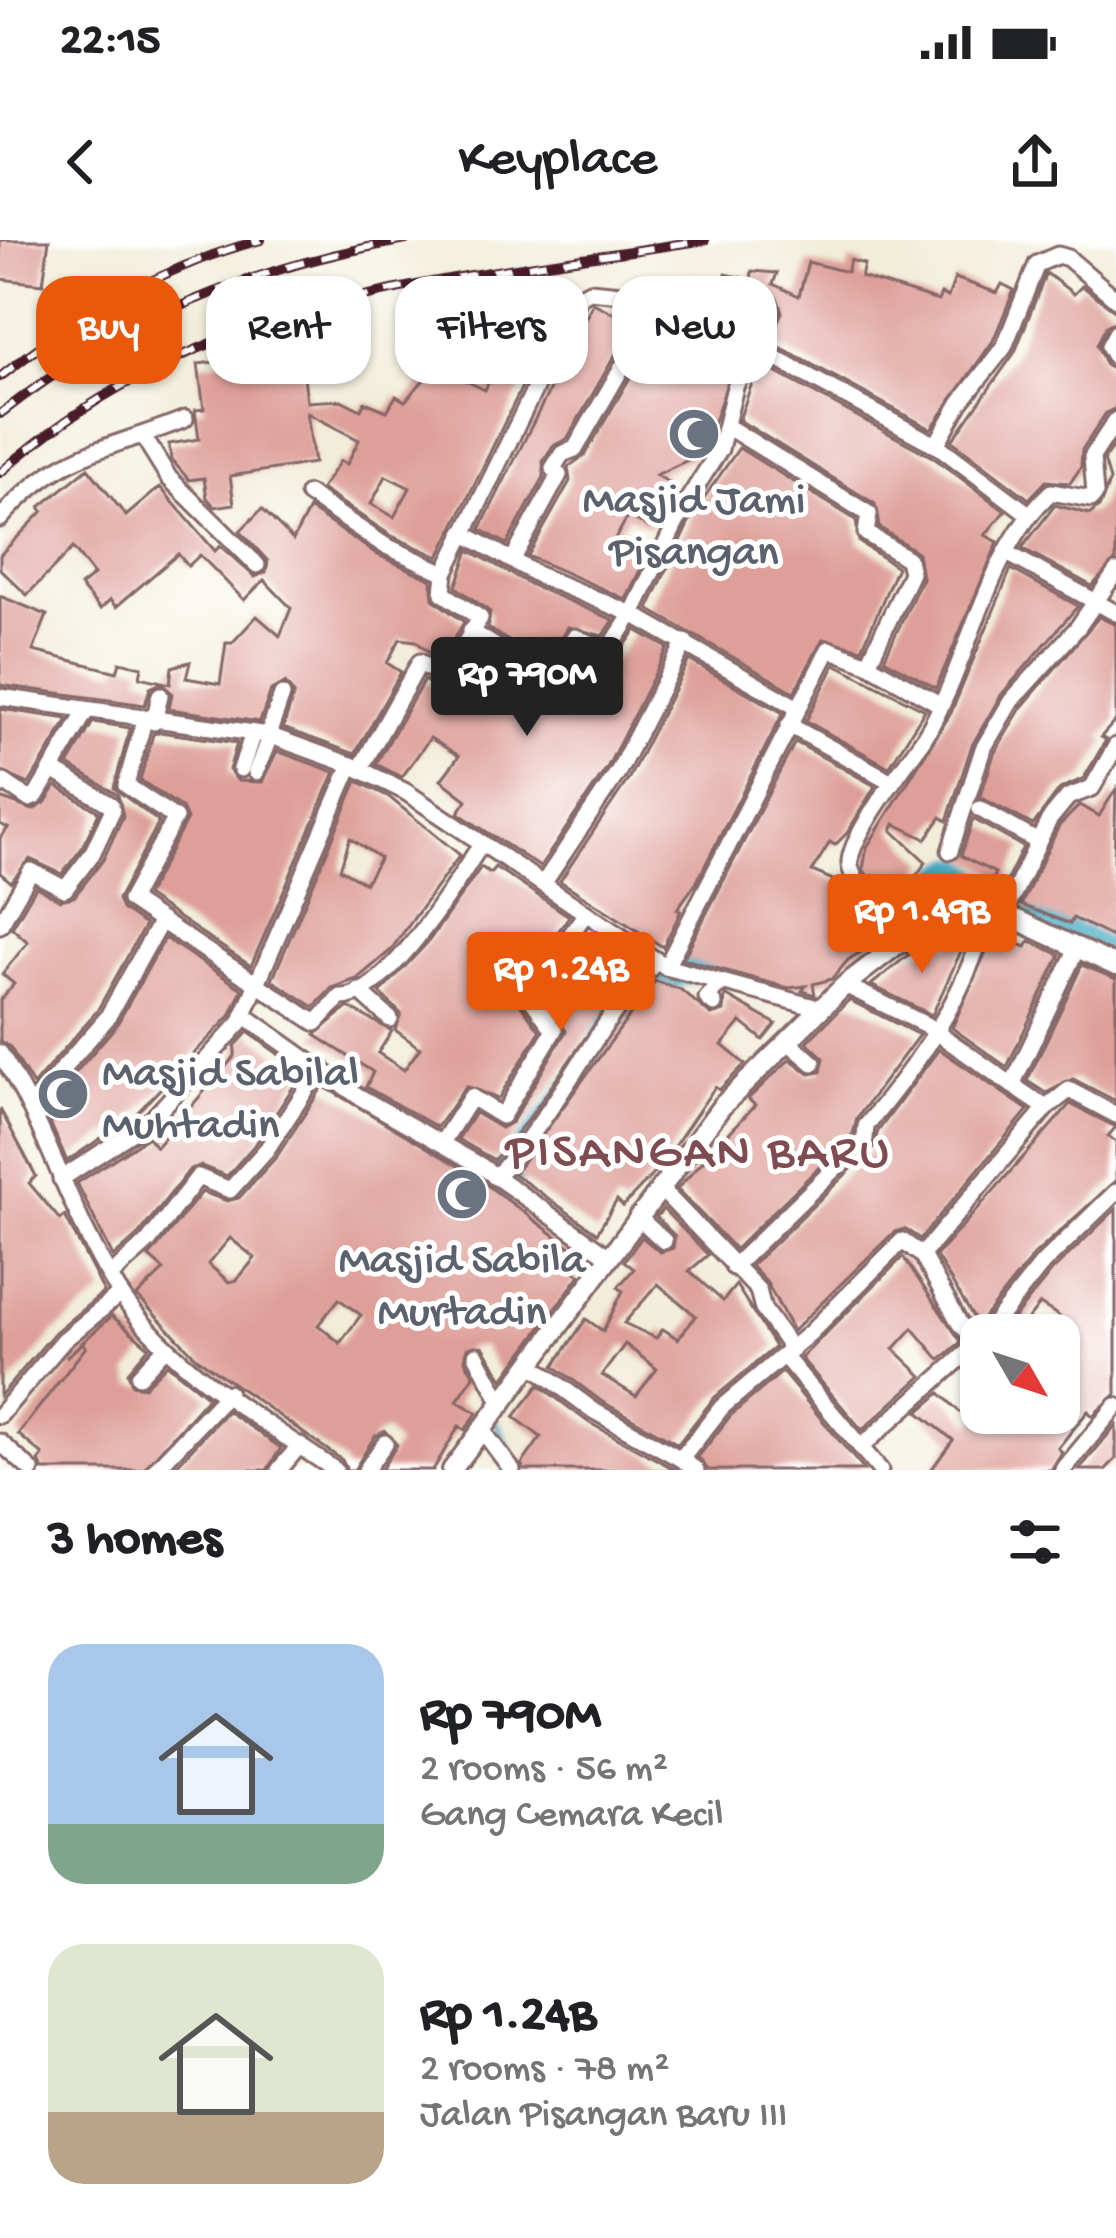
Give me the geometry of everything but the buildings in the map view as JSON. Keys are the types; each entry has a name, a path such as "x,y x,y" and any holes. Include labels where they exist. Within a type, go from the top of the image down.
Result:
{"street":[{"path":"936,445 960,403 1004,347 1037,264 1058,255 1091,274 1116,299"},
{"path":"61,1179 151,1120 207,1064 244,1015 355,767 420,662 444,679 480,614 443,592 445,573 580,296 612,292"},
{"path":"1116,333 1108,346 1116,359"},
{"path":"777,357 936,445 1030,514"},
{"path":"513,559 559,475 553,468 562,454 575,448 612,384"},
{"path":"471,631 548,679 574,637 608,651 632,614 728,428 736,384"},
{"path":"0,519 31,484 85,451 185,419"},
{"path":"898,944 850,863 890,781 941,705 1007,553 1030,514 1051,492 1090,499 1095,494 1093,457 1116,421"},
{"path":"728,428 866,511 871,518 866,533 912,563 868,664"},
{"path":"143,436 169,478 257,565"},
{"path":"308,494 385,545 445,573"},
{"path":"463,533 632,614 798,708"},
{"path":"1007,553 1116,613"},
{"path":"950,851 983,749 1011,701 1116,572"},
{"path":"543,884 618,772 685,642"},
{"path":"500,1180 627,991 669,968 832,647 941,705"},
{"path":"160,695 125,785 175,818 130,900 316,1023 340,998 359,991 403,955 482,843"},
{"path":"249,770 282,695"},
{"path":"0,698 264,735 355,767 482,843 669,968 818,1008"},
{"path":"0,786 4,782 32,798 86,713"},
{"path":"789,724 890,781"},
{"path":"733,1267 866,1139 866,1126 938,1034 1061,803 1092,788 1116,746"},
{"path":"0,925 32,871 65,889 92,854 112,812 111,805 53,770"},
{"path":"980,809 1038,842"},
{"path":"442,1141 470,1097 502,1116 554,1030 527,994 586,913"},
{"path":"452,1470 722,1106 844,985 898,944 1000,913 1113,958"},
{"path":"32,1104 107,1018 161,921"},
{"path":"1012,1085 1078,946"},
{"path":"714,1004 707,998 720,983"},
{"path":"844,985 938,1034 1046,1108"},
{"path":"359,991 390,1019"},
{"path":"244,1015 358,1096 442,1141 608,1256"},
{"path":"787,1041 813,1063"},
{"path":"0,1053 32,1104 61,1179 120,1294 166,1347 335,1470"},
{"path":"110,1276 148,1242 198,1177 230,1190 266,1149 321,1066"},
{"path":"922,1255 1046,1108 1069,1090 1116,1115"},
{"path":"658,1187 758,1290 763,1309 788,1353 870,1462 960,1362"},
{"path":"1001,1314 1043,1263 1116,1192"},
{"path":"637,1216 664,1241"},
{"path":"681,1459 722,1407 788,1353 902,1240 922,1255 960,1324"},
{"path":"0,1415 64,1340 120,1294"},
{"path":"139,1376 166,1347"},
{"path":"476,1354 512,1470"},
{"path":"532,1365 594,1412 696,1470"},
{"path":"155,1470 228,1393"},
{"path":"1063,1470 1116,1406"},
{"path":"0,1442 31,1470"},
{"path":"366,1470 385,1443"},
{"path":"279,1470 300,1445"}],"waterway":[{"path":"845,927 895,913 957,873 1000,904 1116,959"},
{"path":"466,1223 580,1084 623,1007 638,991 674,971 744,954"},
{"path":"469,1370 517,1465"}],"railway":[{"path":"0,377 59,333 123,295 191,263 261,240"},
{"path":"0,414 94,350 192,301 296,265 406,240"},
{"path":"0,473 78,413 160,366 245,330 423,284 705,240"}],"place":[{"name":"Masjid Jami Pisangan","path":"694,434"},
{"name":"Masjid Sabilal Muhtadin","path":"63,1094"},
{"name":"Masjid Sabila Murtadin","path":"462,1194"}],"district":[{"name":"PISANGAN BARU","path":"699,1147"}]}
